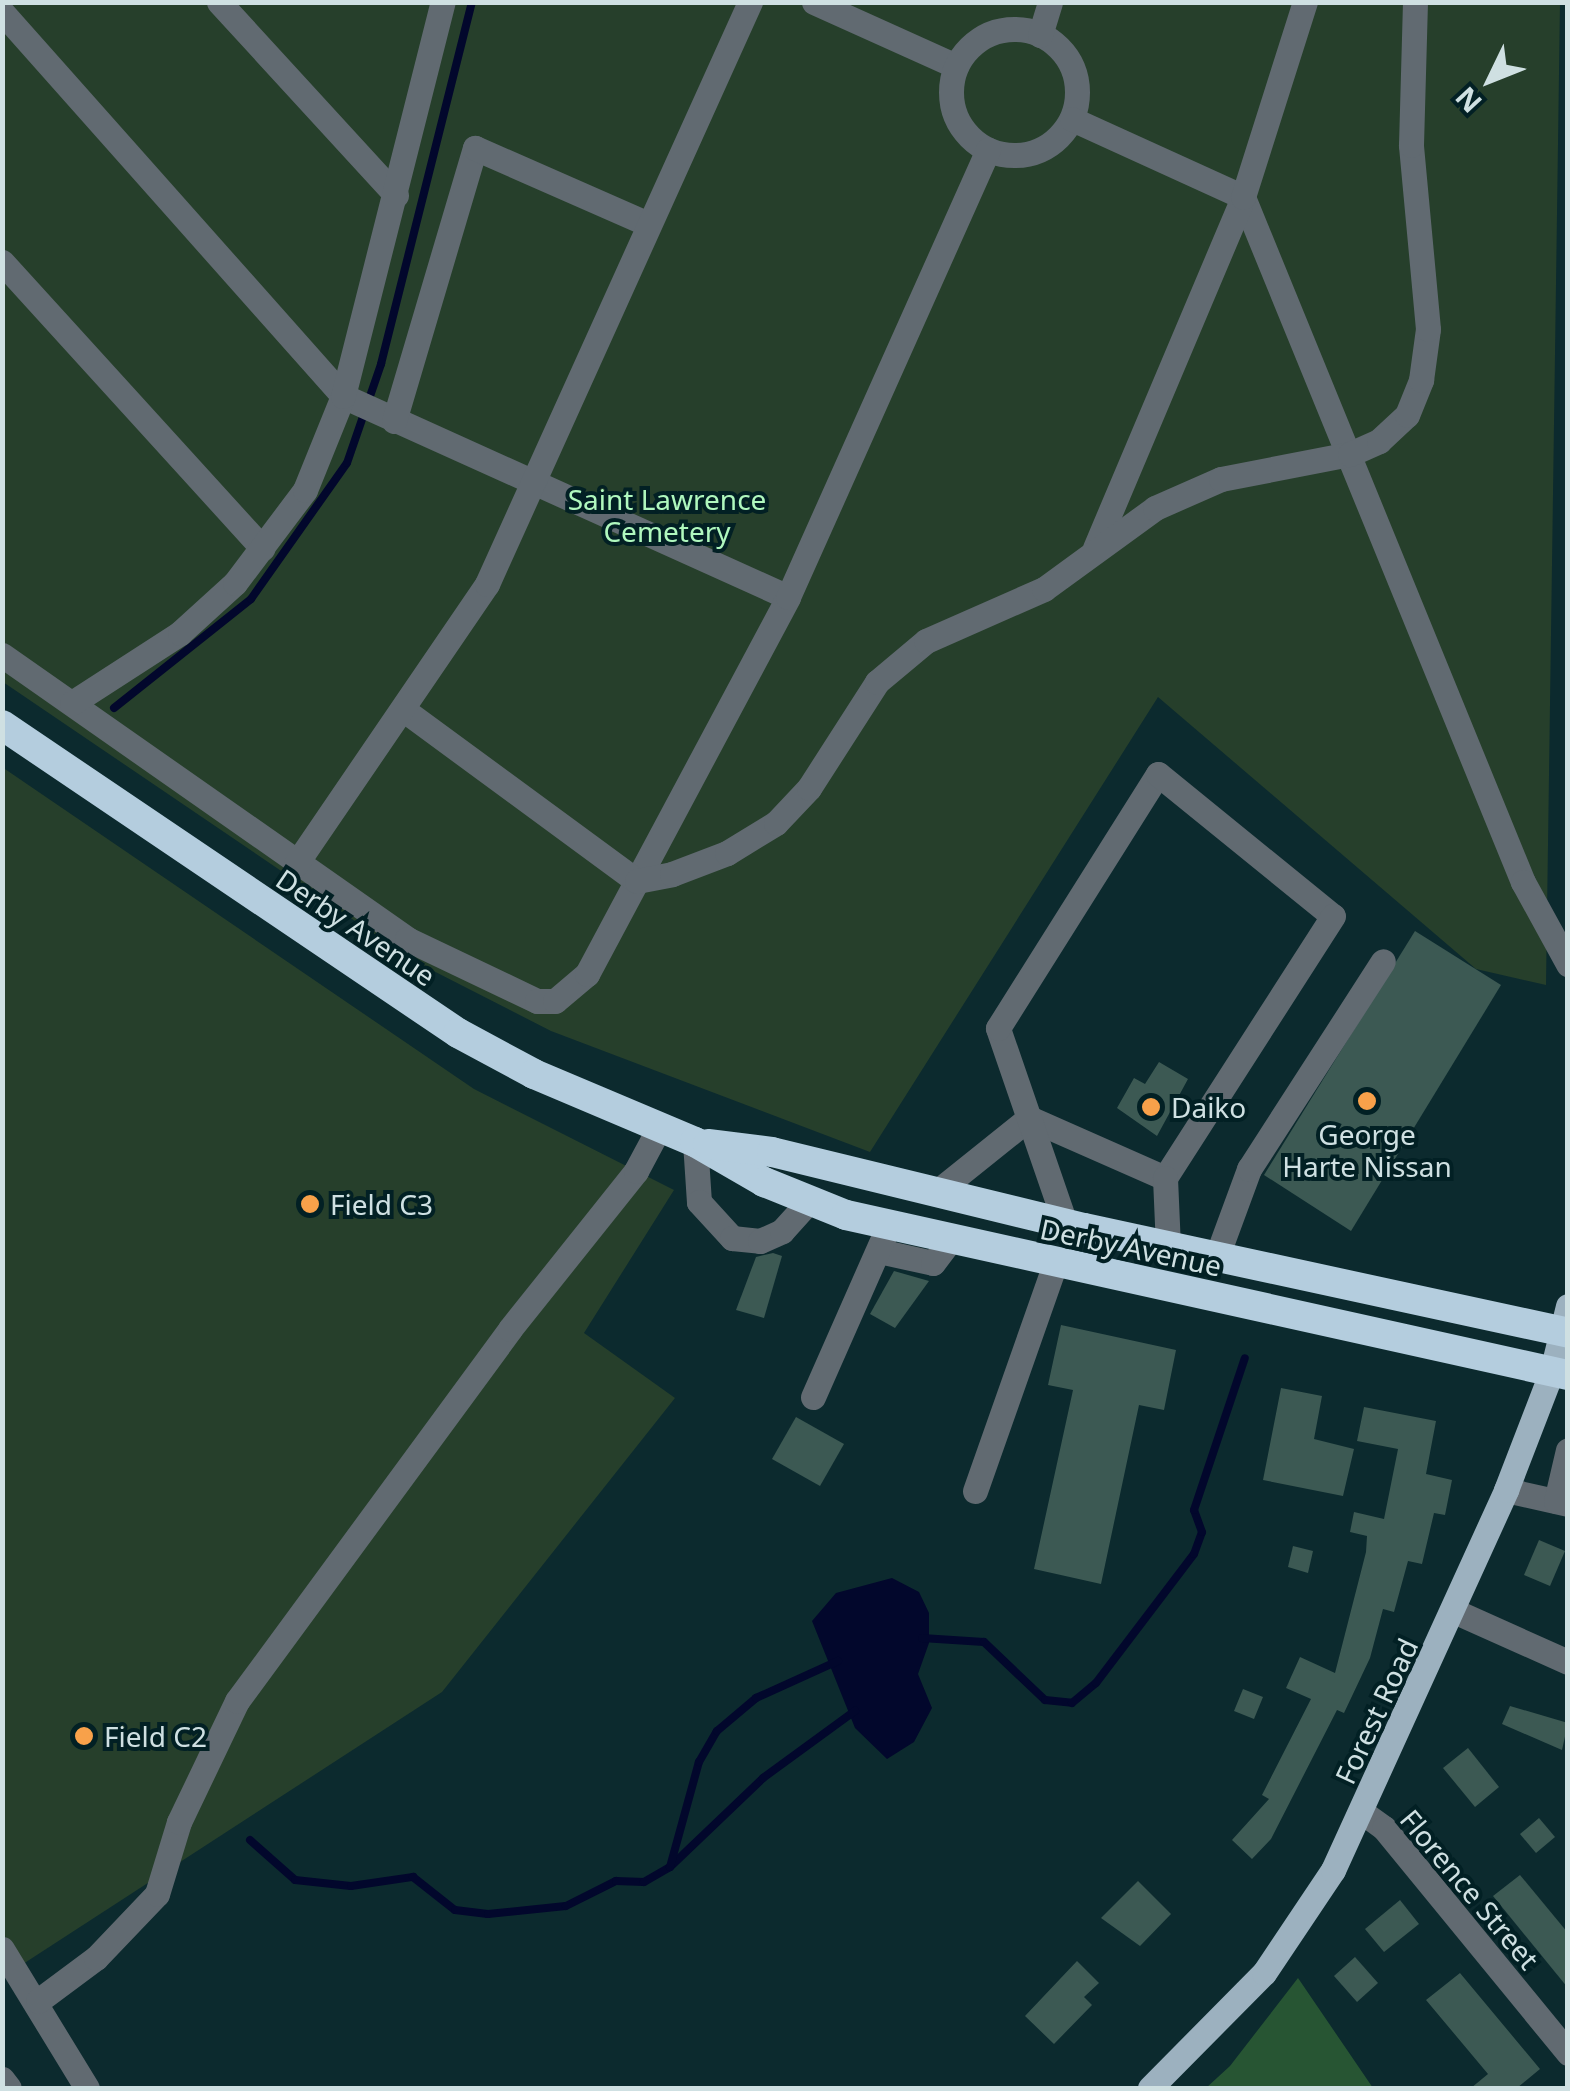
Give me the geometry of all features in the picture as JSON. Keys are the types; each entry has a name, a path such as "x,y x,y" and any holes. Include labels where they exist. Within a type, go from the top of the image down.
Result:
{"highway":[{"name":"Derby Avenue","path":"2,725 428,1015 534,1074 695,1142 884,1238 950,1240 1560,1373"},
{"name":"Derby Avenue","path":"695,1142 772,1152 1168,1246 1566,1323"},
{"path":"1055,1264 1066,1223"}],"main road":[{"name":"Forest Road","path":"1150,2088 1290,1942 1362,1812 1560,1373 1566,1323"}],"street":[{"path":"219,2 396,194"},
{"path":"368,409 396,194 443,2"},
{"path":"296,864 488,584 750,2"},
{"path":"814,2 956,66"},
{"path":"1040,34 1050,2"},
{"path":"1095,548 1243,197 1305,2"},
{"path":"637,881 726,853 776,823 808,788 877,682 926,641 1044,590 1095,548 1154,508 1221,479 1350,454 1379,441 1407,415 1424,363 1428,272 1412,145 1415,2"},
{"path":"2,12 368,409 788,597"},
{"path":"1001,30 1040,34 1069,61 1077,100 1072,119 1061,135 1026,154 988,150 958,124 950,85 956,66 967,49 1001,30"},
{"path":"1072,119 1243,197 1523,882 1568,964"},
{"path":"72,703 180,633 235,583 368,409 474,148 648,224"},
{"path":"2,656 296,864 408,938 537,1001 555,1001 580,983 788,597 988,150"},
{"path":"2,262 262,548"},
{"path":"404,710 637,881"},
{"path":"1066,1223 998,1028 1158,774 1332,916 1165,1178 1168,1246"},
{"path":"1217,1256 1249,1169 1383,961"},
{"path":"1029,1118 1165,1178"},
{"path":"938,1192 1029,1118"},
{"path":"38,2001 96,1958 156,1894 179,1822 237,1702 510,1330 636,1171 658,1128"},
{"path":"695,1142 698,1202 732,1238 760,1241 782,1231 810,1200"},
{"path":"813,1397 884,1238"},
{"path":"976,1492 1055,1264"},
{"path":"1506,1490 1562,1502 1568,1450"},
{"path":"1454,1612 1568,1662"},
{"name":"Florence Street","path":"1362,1812 1384,1828 1568,2054"},
{"path":"2,1949 38,2001 87,2088"},
{"path":"2,2079 9,2088"}],"green space":[{"name":"Saint Lawrence Cemetery","path":"2,3 1560,3 1546,985 1476,969 1158,697 870,1152 551,1031 414,961 3,682"},
{"path":"2,767 474,1089 674,1190 584,1333 675,1398 442,1692 23,1964 2,1932"},
{"path":"1298,1978 1373,2088 1206,2088 1230,2066"}],"water":[{"path":"892,1578 919,1592 929,1613 929,1643 918,1674 932,1708 914,1742 887,1759 855,1728 812,1621 836,1593"}],"building":[{"name":"George Harte Nissan","path":"1415,931 1501,985 1351,1231 1264,1175"},
{"path":"1159,1062 1188,1079 1157,1136 1117,1108 1134,1078 1145,1084"},
{"path":"773,1253 782,1256 764,1318 736,1310 756,1257"},
{"path":"894,1271 929,1281 895,1328 870,1314"},
{"path":"1061,1325 1176,1350 1164,1410 1139,1405 1101,1584 1034,1569 1073,1390 1048,1385"},
{"path":"1281,1388 1322,1396 1314,1439 1354,1449 1343,1496 1263,1480"},
{"path":"1364,1407 1436,1421 1426,1474 1452,1480 1445,1515 1434,1513 1422,1564 1408,1561 1394,1612 1383,1609 1370,1658 1344,1713 1337,1710 1271,1839 1252,1859 1232,1840 1269,1799 1262,1795 1311,1699 1286,1688 1300,1657 1335,1673 1366,1552 1367,1536 1350,1532 1354,1512 1384,1519 1398,1449 1357,1441"},
{"path":"796,1417 844,1444 820,1486 772,1459"},
{"path":"1539,1540 1565,1551 1550,1586 1524,1575"},
{"path":"1293,1546 1313,1551 1308,1573 1288,1567"},
{"path":"1243,1689 1263,1697 1254,1719 1234,1711"},
{"path":"1510,1706 1568,1723 1562,1750 1502,1724"},
{"path":"1468,1748 1499,1787 1475,1807 1443,1768"},
{"path":"1539,1818 1555,1837 1536,1853 1520,1834"},
{"path":"1520,1875 1568,1933 1568,1988 1493,1896"},
{"path":"1138,1881 1171,1914 1140,1946 1101,1918"},
{"path":"1400,1900 1419,1924 1384,1952 1365,1929"},
{"path":"1355,1957 1378,1983 1357,2002 1334,1976"},
{"path":"1077,1961 1099,1983 1084,1997 1092,2005 1054,2044 1025,2016"},
{"path":"1460,1973 1540,2069 1517,2088 1471,2088 1488,2074 1426,2000"}],"waterway":[{"path":"114,708 251,599 347,463 381,364 472,2"},
{"path":"922,1638 984,1642 1045,1700 1072,1703 1096,1683 1194,1554 1202,1532 1194,1510 1245,1358"},
{"path":"670,1867 699,1762 717,1731 756,1698 838,1661"},
{"path":"250,1840 295,1880 351,1886 413,1877 455,1910 488,1914 566,1906 616,1881 644,1882 670,1867 763,1778 855,1711"}],"place":[{"name":"George Harte Nissan","path":"1367,1101"},
{"name":"Daiko","path":"1151,1107"},
{"name":"Field C3","path":"310,1204"},
{"name":"Field C2","path":"84,1736"}]}
